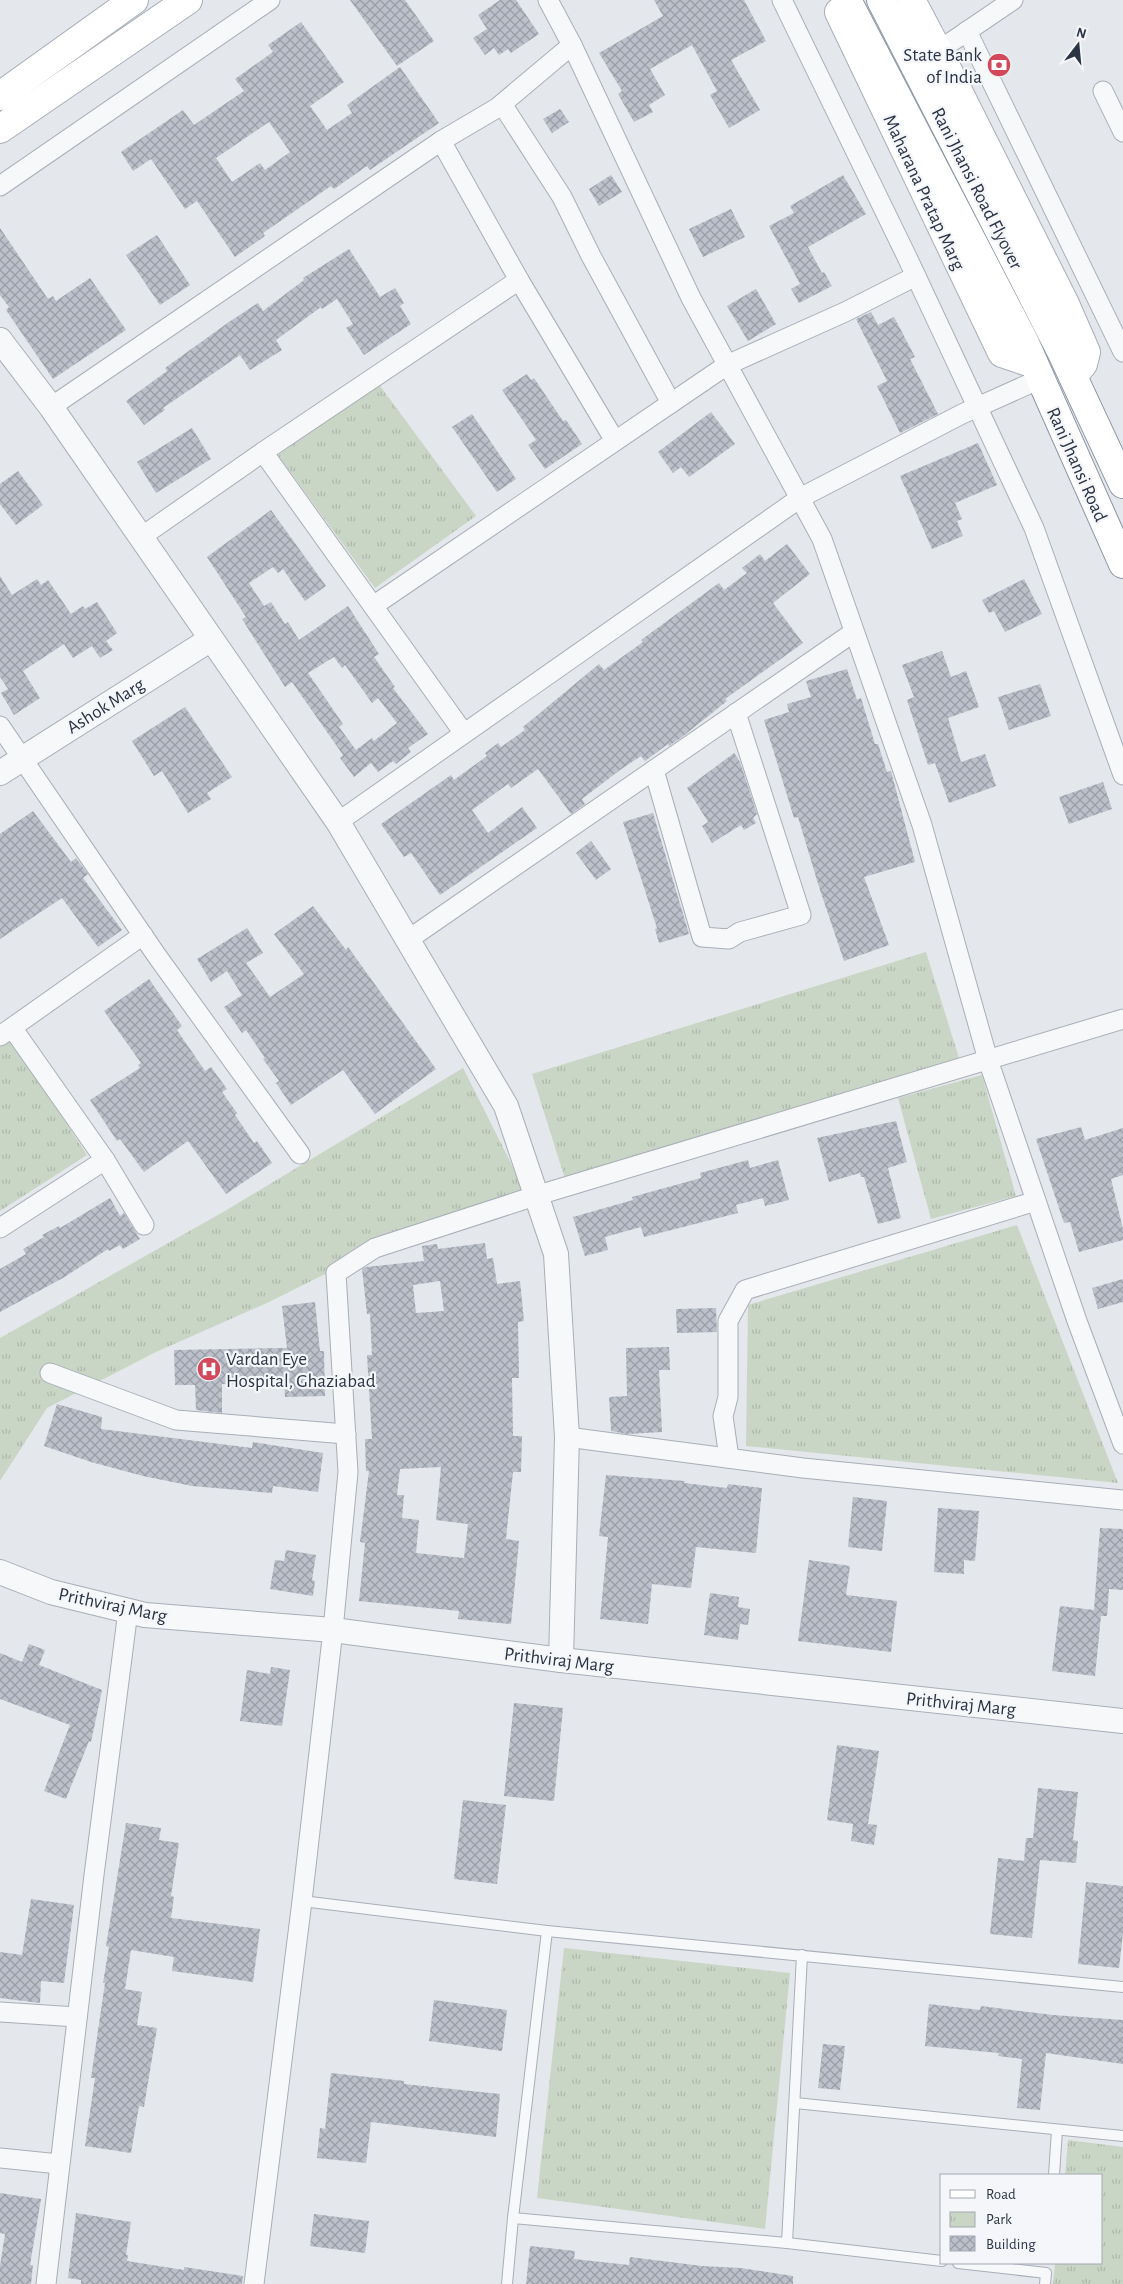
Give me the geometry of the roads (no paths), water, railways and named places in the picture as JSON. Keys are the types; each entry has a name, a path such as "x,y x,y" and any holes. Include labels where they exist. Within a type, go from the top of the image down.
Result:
{"main road":[{"path":"0,96 134,0"},
{"path":"0,129 188,0"},
{"name":"Maharana Pratap Marg","path":"834,0 1002,353 1037,371"},
{"name":"Rani Jhansi Road Flyover","path":"847,0 1006,307 1037,371"},
{"name":"Rani Jhansi Road Flyover","path":"881,0 1034,296 1073,376"},
{"path":"911,0 1065,304 1086,352 1083,364 1073,376"},
{"name":"Rani Jhansi Road","path":"1037,371 1123,564"},
{"name":"Rani Jhansi Road","path":"1073,376 1116,452 1123,484"}],"street":[{"path":"0,186 270,0"},
{"path":"548,0 572,45 691,298 822,539 922,825 988,1060 1076,1321 1123,1444"},
{"path":"782,0 916,276 1034,528 1123,775"},
{"path":"938,50 1012,0"},
{"path":"967,31 1123,352"},
{"path":"51,407 441,140 502,104 572,45"},
{"path":"1103,91 1123,132"},
{"path":"502,104 562,197 591,256 671,403"},
{"path":"441,140 519,280 615,441"},
{"path":"372,606 727,365 836,316 916,276"},
{"path":"141,537 262,452 519,280"},
{"path":"0,340 51,407 338,822 409,939 506,1106 556,1254 567,1437 561,1660"},
{"path":"338,822 463,732 800,498 976,407 1037,371"},
{"path":"262,452 463,732"},
{"path":"409,939 854,632"},
{"name":"Ashok Marg","path":"0,773 22,757 211,639"},
{"path":"654,770 702,937 729,939 740,932 801,914 736,714"},
{"path":"0,726 143,935 300,1154"},
{"path":"143,935 6,1032 105,1160 144,1225"},
{"path":"254,2284 302,1901 333,1630 348,1472 336,1273 376,1248 535,1196 1123,1019"},
{"path":"0,1228 105,1160"},
{"path":"730,1458 723,1416 728,1397 728,1321 745,1290 1036,1201"},
{"path":"50,1373 176,1420 346,1434"},
{"path":"567,1437 803,1468 1123,1500"},
{"name":"Prithviraj Marg","path":"0,1572 51,1592 145,1615 333,1630 561,1660 1123,1721"},
{"path":"46,2284 59,2164 128,1611"},
{"path":"0,2012 77,2017"},
{"path":"0,2158 59,2164"}],"lane":[{"path":"302,1901 547,1931 1123,1987"},
{"path":"507,2284 547,1931"},
{"path":"787,2244 802,1955"},
{"path":"795,2103 1123,2136"},
{"path":"1054,2174 1058,2130"},
{"path":"513,2218 940,2261"},
{"path":"976,2264 1046,2268 1045,2284"}],"place":[{"name":"State Bank of India","path":"999,65"},
{"name":"Vardan Eye Hospital, Ghaziabad","path":"209,1369"}]}
